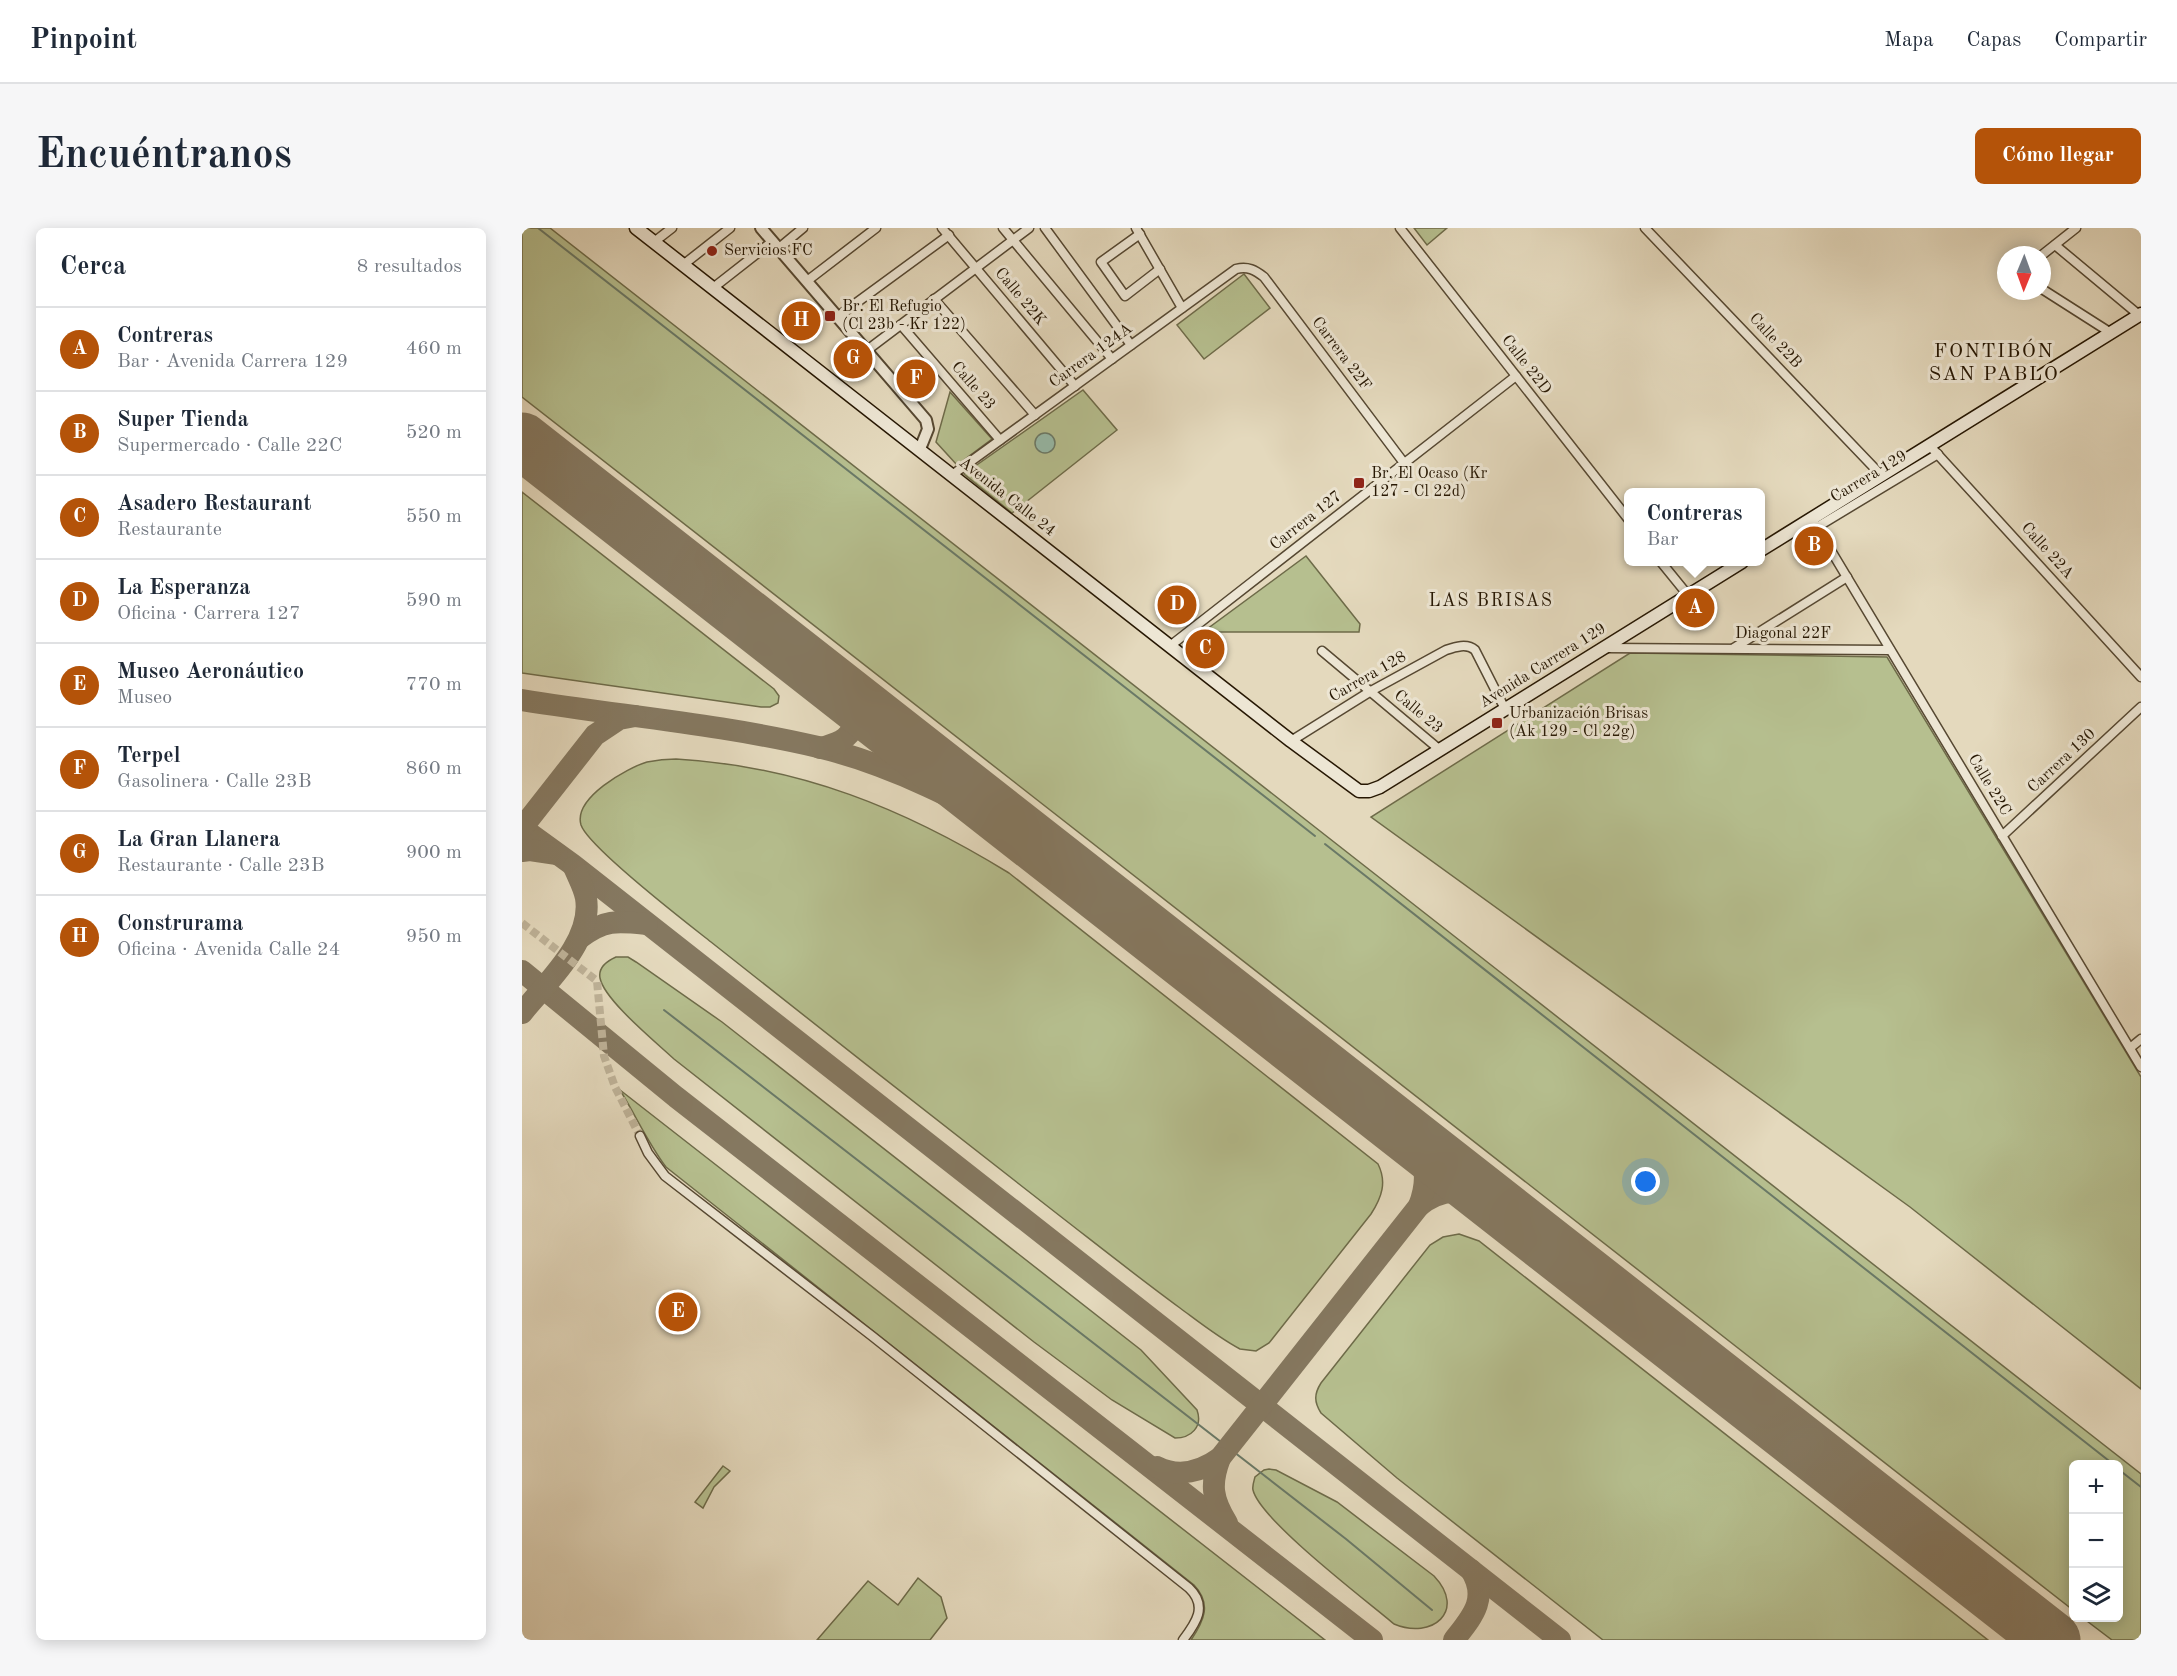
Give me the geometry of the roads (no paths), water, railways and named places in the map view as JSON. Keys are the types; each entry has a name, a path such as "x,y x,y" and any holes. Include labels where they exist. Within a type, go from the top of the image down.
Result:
{"main road":[{"name":"Avenida Calle 24","path":"636,228 1291,741 1359,791"},
{"path":"1765,548 1814,523 1882,476 1934,450 2140,315"},
{"name":"Avenida Carrera 129","path":"1359,791 1369,791 1380,787 1734,566"}],"street":[{"path":"654,242 672,228"},
{"path":"683,265 729,228"},
{"path":"761,228 926,420 928,429 920,449"},
{"path":"713,288 803,228"},
{"path":"807,281 876,228"},
{"name":"Calle 22K","path":"942,228 1075,386"},
{"path":"1003,228 1112,359"},
{"path":"866,351 1029,228"},
{"path":"1046,228 1131,345"},
{"name":"Calle 22D","path":"1400,228 1624,514"},
{"name":"Calle 22B","path":"1645,228 1882,476"},
{"path":"2051,248 2076,228"},
{"path":"1160,269 1125,296 1101,262 1138,231 1160,269 1182,308"},
{"path":"837,317 949,235"},
{"path":"2055,245 2140,315"},
{"name":"Carrera 124A","path":"952,475 1236,269 1250,268"},
{"name":"Carrera 22F","path":"1250,268 1264,278 1404,463"},
{"path":"2051,295 2111,333"},
{"path":"934,299 1035,415"},
{"name":"Calle 23","path":"901,325 1000,440"},
{"name":"Carrera 127","path":"1170,646 1516,376"},
{"name":"Carrera 129","path":"1814,523 1934,450"},
{"name":"Calle 22A","path":"1934,450 2141,677"},
{"name":"Calle 22C","path":"1814,523 2141,1067"},
{"path":"1665,566 1687,594"},
{"path":"1734,649 1847,577"},
{"name":"Carrera 128","path":"1291,741 1446,650 1464,646 1475,650 1504,709"},
{"name":"Diagonal 22F","path":"1603,648 1890,650"},
{"name":"Calle 23","path":"1322,651 1440,750"},
{"name":"Carrera 130","path":"2002,836 2141,707"},
{"path":"2130,1048 2141,1040"},
{"path":"640,1136 648,1153 665,1176 872,1336 1189,1588 1197,1597 1199,1612 1196,1623 1183,1640"}],"waterway":[{"path":"538,228 1315,836"},
{"path":"1325,844 2108,1460"},
{"path":"664,1010 1346,1539 1432,1610"},
{"path":"2123,1473 2141,1487"}],"tunnel":[{"path":"522,923 597,981 604,1056 615,1087 640,1136"}],"place":[{"name":"Servicios FC","path":"712,251"},
{"name":"Br. El Refugio (Cl 23b - Kr 122)","path":"830,316"},
{"name":"Construrama","path":"801,321"},
{"name":"La Gran Llanera","path":"853,359"},
{"name":"Terpel","path":"916,379"},
{"name":"Br. El Ocaso (Kr 127 - Cl 22d)","path":"1359,483"},
{"name":"Super Tienda","path":"1814,546"},
{"name":"La Esperanza","path":"1177,605"},
{"name":"Contreras","path":"1695,608"},
{"name":"Asadero Restaurant","path":"1205,649"},
{"name":"Urbanización Brisas (Ak 129 - Cl 22g)","path":"1497,723"},
{"name":"Museo Aeronáutico","path":"678,1312"}],"district":[{"name":"FONTIBÓN SAN PABLO","path":"1994,364"},
{"name":"LAS BRISAS","path":"1491,601"}]}
